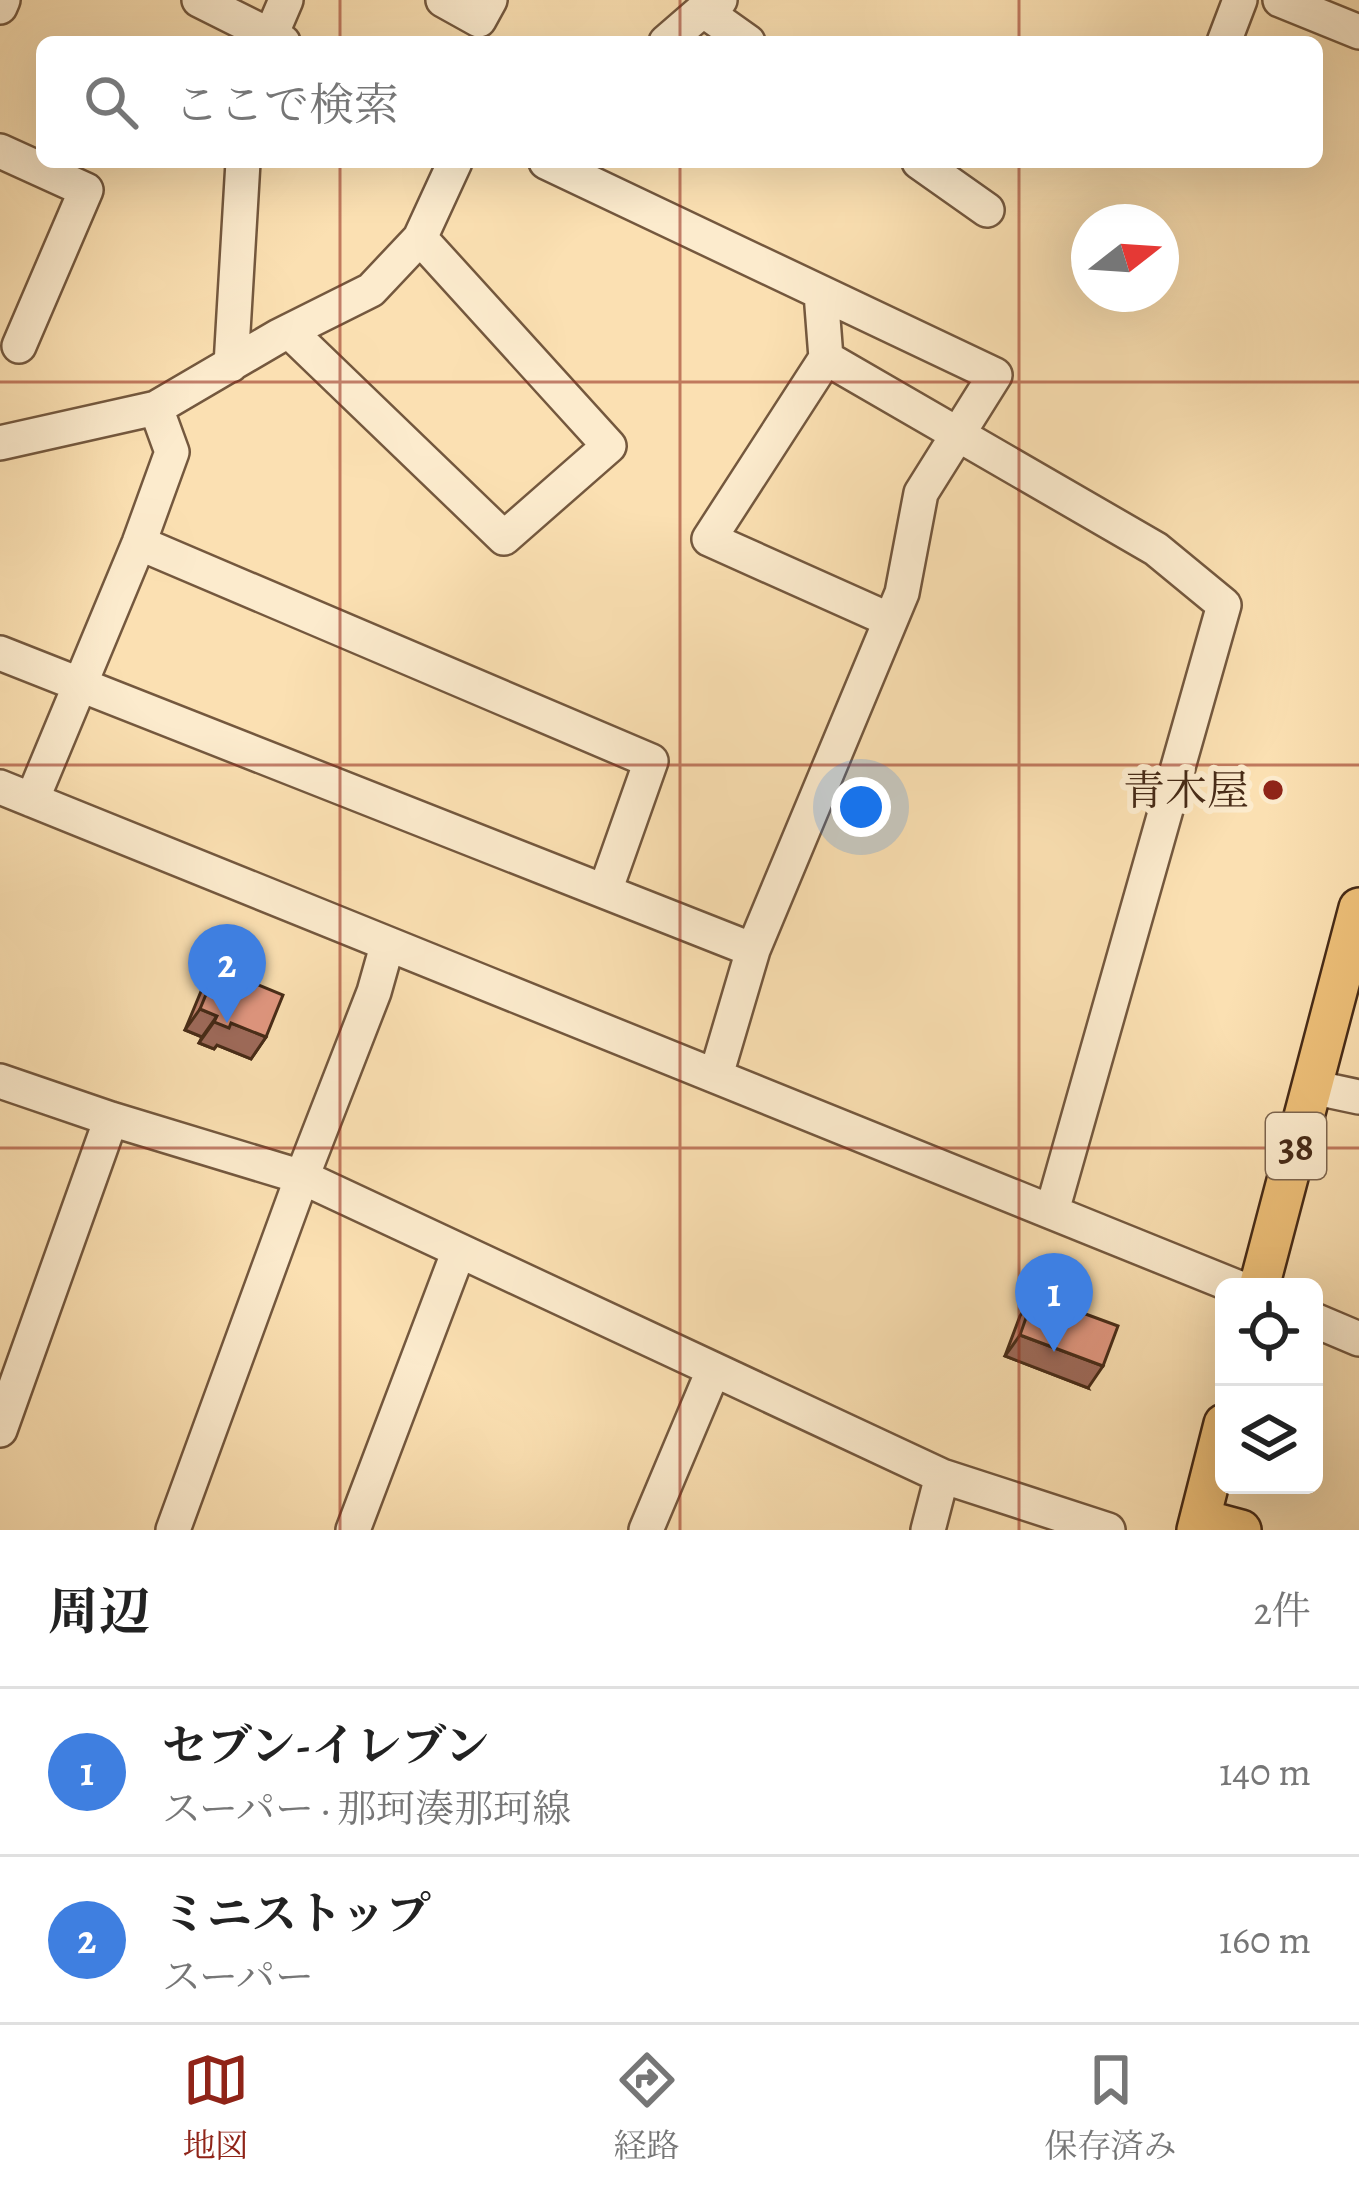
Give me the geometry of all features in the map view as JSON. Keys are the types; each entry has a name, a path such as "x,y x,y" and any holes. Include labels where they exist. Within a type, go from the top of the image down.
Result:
{"main road":[{"name":"38","path":"1261,1278 1359,908"},
{"path":"1215,1459 1198,1525 1240,1530"}],"street":[{"path":"199,0 266,36"},
{"path":"275,36 286,0"},
{"path":"442,0 479,20 490,0"},
{"path":"1226,36 1240,0"},
{"path":"1280,0 1359,32"},
{"path":"673,36 711,5 742,36"},
{"path":"0,151 36,167"},
{"path":"19,346 86,190 37,168"},
{"path":"232,365 243,168"},
{"path":"0,443 155,408 371,290 420,238 451,168"},
{"path":"559,168 995,375 921,494 902,593 753,950 716,1075"},
{"path":"928,168 987,210"},
{"path":"289,332 504,538 609,446 420,238"},
{"path":"821,292 826,358 709,539 890,620"},
{"path":"826,358 1156,549 1224,605 1052,1210"},
{"path":"32,800 172,452 155,408"},
{"path":"139,543 651,760 605,891"},
{"path":"0,653 753,950"},
{"path":"0,787 1215,1278"},
{"path":"173,1530 374,992 387,946"},
{"path":"0,1081 302,1177 942,1476 1108,1530"},
{"path":"1312,1087 1359,1097"},
{"path":"0,1430 111,1119"},
{"path":"352,1530 458,1252"},
{"path":"1323,1324 1359,1339"},
{"path":"646,1530 713,1371"},
{"path":"928,1530 942,1476"}],"building":[{"path":"217,968 283,995 266,1037 231,1023 229,1028 214,1022 217,1016 200,1009"},
{"path":"1034,1295 1118,1326 1103,1366 1020,1335"}],"place":[{"name":"青木屋","path":"1273,790"},
{"name":"ミニストップ","path":"227,1023"},
{"name":"セブン-イレブン","path":"1054,1352"}]}
